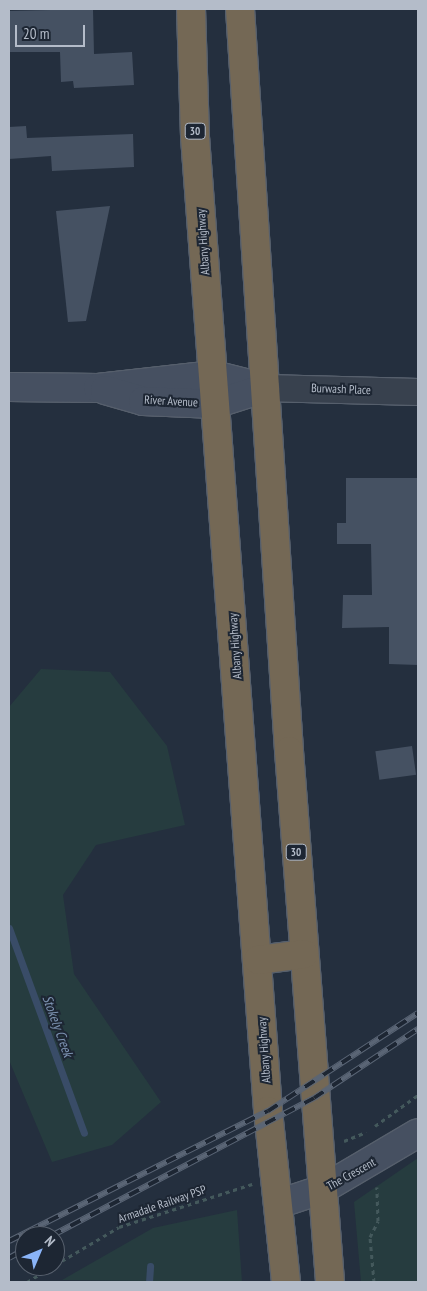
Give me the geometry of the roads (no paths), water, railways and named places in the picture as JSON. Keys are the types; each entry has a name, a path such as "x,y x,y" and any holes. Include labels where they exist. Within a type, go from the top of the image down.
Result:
{"highway":[{"name":"Albany Highway","path":"191,9 195,137 258,960 286,1282"},
{"name":"30","path":"240,9 264,388 304,954 330,1282"},
{"path":"258,960 304,954"}],"street":[{"name":"River Avenue","path":"9,387 98,388 214,375"},
{"path":"214,375 264,388"},
{"name":"River Avenue","path":"98,388 143,401 215,404"},
{"path":"215,404 264,388"},
{"name":"Burwash Place","path":"264,388 418,392"},
{"name":"The Crescent","path":"278,1204 323,1189 418,1133"}],"waterway":[{"name":"Stokely Creek","path":"9,928 84,1133"},
{"path":"149,1282 150,1266"}],"railway":[{"path":"9,1241 268,1111 418,1013"},
{"path":"65,1229 314,1098 418,1029"},
{"path":"9,1258 15,1255"}]}
